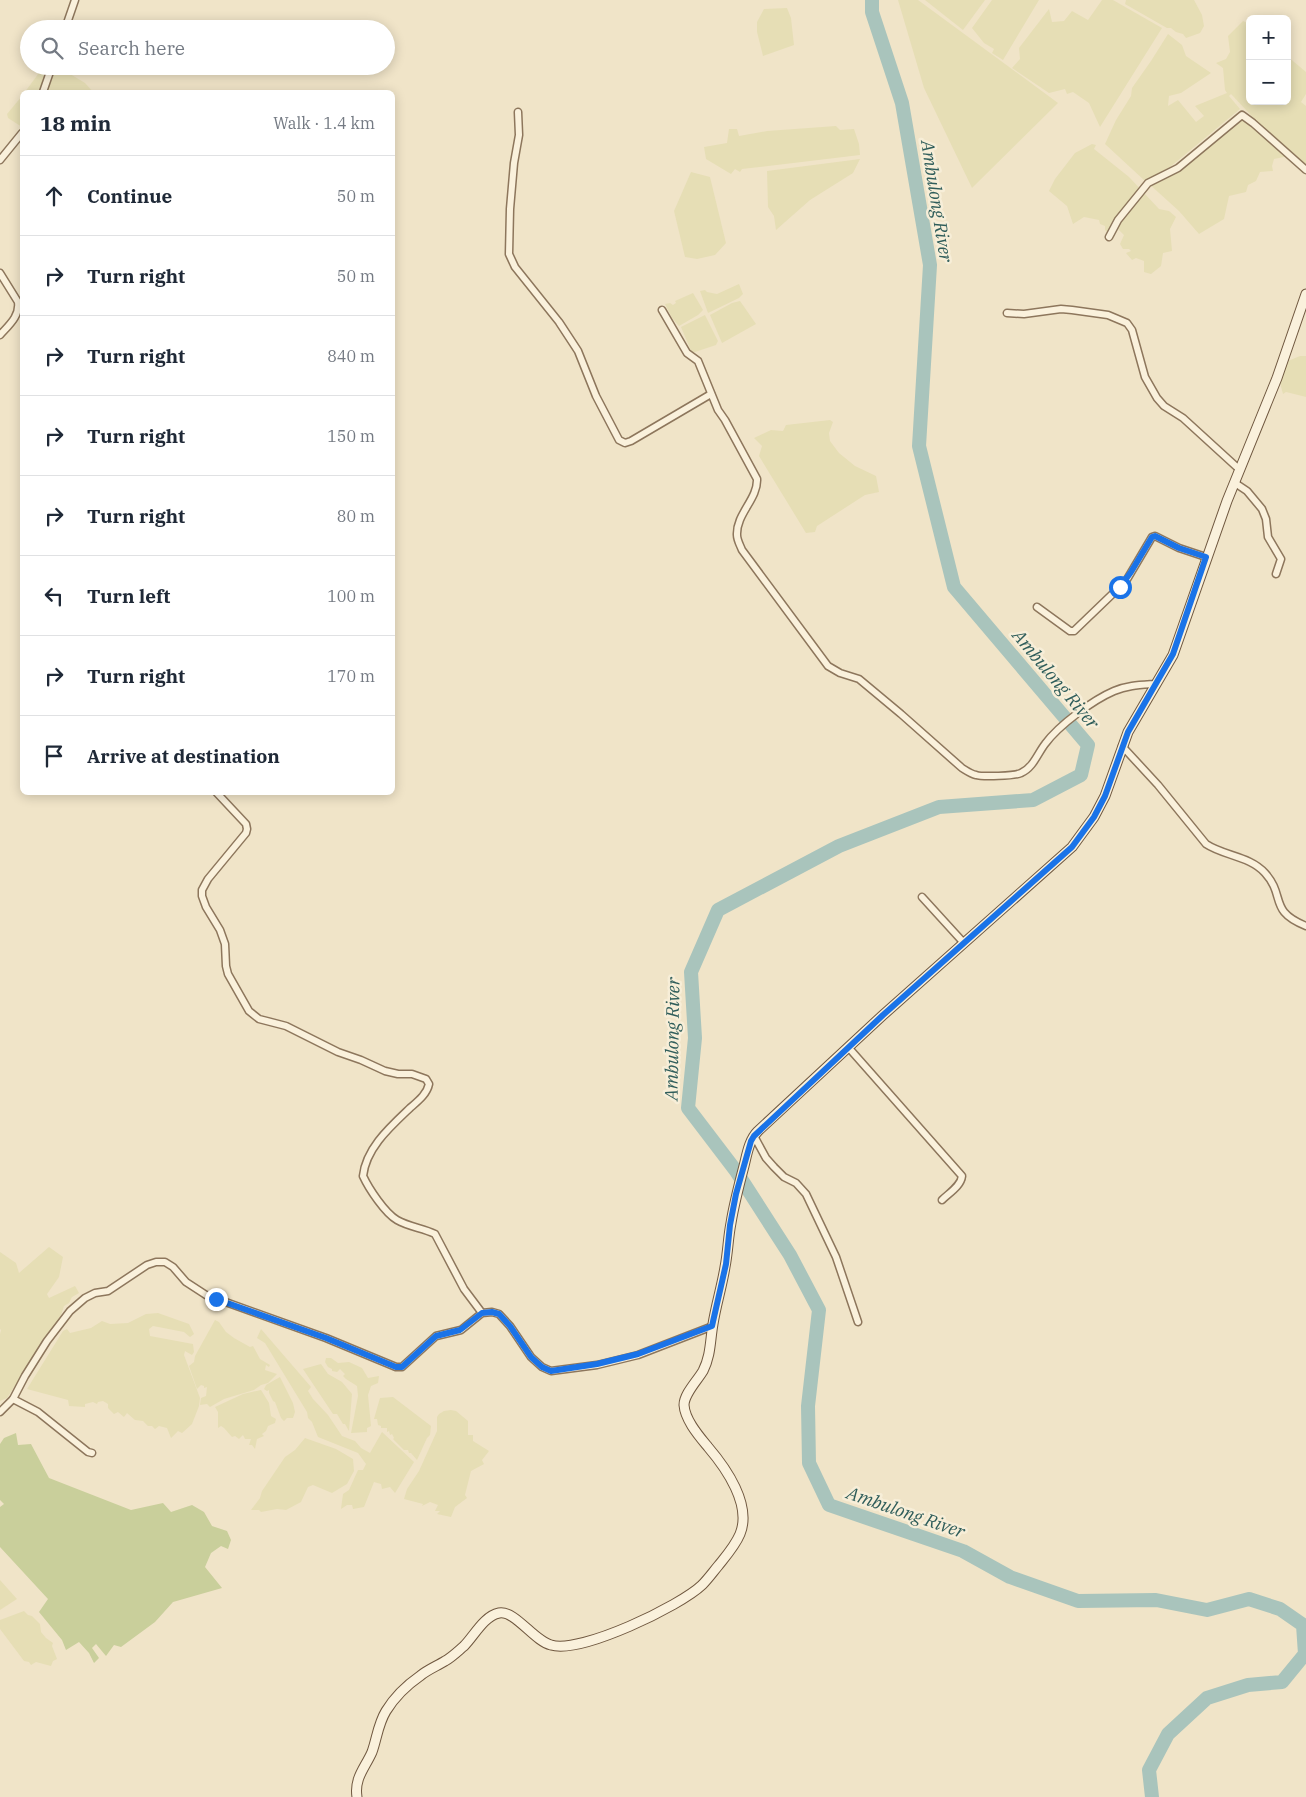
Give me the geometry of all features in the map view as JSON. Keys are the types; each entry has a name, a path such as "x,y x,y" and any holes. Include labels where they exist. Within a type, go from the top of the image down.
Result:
{"street":[{"path":"68,20 75,0"},
{"path":"44,90 49,75"},
{"path":"518,112 518,135 508,245 509,254 515,267 559,322 578,350 596,396 619,440 625,443 631,441 711,394"},
{"path":"1109,237 1118,220 1148,183 1178,168 1242,115 1306,170"},
{"path":"0,160 20,136"},
{"path":"0,272 18,302 19,307 17,314 0,335"},
{"path":"358,1797 356,1789 358,1776 372,1752 385,1712 400,1693 420,1675 453,1655 492,1616 497,1613 504,1613 516,1618 528,1632 552,1646 569,1645 600,1638 665,1610 702,1585 724,1558 741,1532 744,1517 738,1493 716,1456 698,1435 689,1419 684,1404 710,1354 712,1326 726,1264 730,1225 736,1194 752,1138 848,1047 1072,847 1094,817 1105,796 1122,746 1173,654 1206,557 1277,378 1306,294"},
{"path":"1007,313 1024,314 1061,309 1108,315 1127,323 1132,330 1145,377 1156,398 1164,406 1183,418 1240,470"},
{"path":"662,310 681,339 687,353 698,361 718,410 757,479 757,488 737,527 737,537 742,550 828,666 859,680 902,714 962,768 974,775 982,776 1020,774 1029,768 1055,732 1076,716 1114,691 1134,685 1156,684"},
{"path":"1235,483 1247,492 1262,509 1266,519 1268,537 1281,559 1276,574"},
{"path":"1037,607 1074,632 1126,580 1152,537 1155,536 1179,548 1206,557"},
{"path":"1122,746 1158,785 1206,844 1215,850 1252,862 1260,868 1267,874 1274,886 1281,909 1289,918 1306,926"},
{"path":"219,795 246,824 248,829 208,879 202,890 206,907 226,944 228,974 249,1011 254,1016 286,1026 338,1052 385,1071 398,1074 412,1074 426,1079 429,1084 428,1089 422,1098 386,1131 374,1147 362,1176 380,1203 394,1218 435,1234 464,1289 482,1313"},
{"path":"922,897 964,942"},
{"path":"848,1047 962,1176 958,1186 942,1200"},
{"path":"752,1138 774,1167 806,1194 836,1258 858,1322"},
{"path":"0,1412 13,1399 47,1341 70,1311 85,1298 95,1293 108,1291 147,1265 156,1262 165,1262 173,1267 186,1282 206,1295 326,1338 396,1367 402,1367 436,1336 460,1330 482,1313 492,1312 499,1314 510,1326 531,1357 542,1367 551,1371 597,1364 638,1354 712,1326"},
{"path":"13,1399 38,1412 88,1452 92,1453"}],"shaded area":[{"path":"898,0 918,0 1058,103 972,188 924,88"},
{"path":"925,0 985,0 963,30"},
{"path":"992,0 1039,0 1003,60 992,53 994,49 984,43 972,28"},
{"path":"1102,0 1113,0 1162,28 1100,127 1089,103 1073,92 1067,94 1065,89 1049,93 1012,68 1020,59 1019,48 1049,9 1052,22 1064,21 1072,11 1088,20"},
{"path":"1126,0 1194,0 1202,15 1204,26 1200,33 1186,38 1183,34 1167,28 1125,4"},
{"path":"787,8 791,18 794,45 763,56 757,32 757,22 764,9"},
{"path":"1243,21 1246,22 1246,105 1291,105 1291,59 1306,72 1306,94 1301,102 1306,106 1306,164 1262,127 1231,94 1229,96 1240,109 1170,167 1145,181 1105,144 1116,120 1131,96 1132,88 1168,34 1182,45 1186,56 1211,73 1181,93 1169,96 1168,106 1178,100 1196,122 1204,116 1195,106 1227,93 1225,90 1223,68 1216,63 1226,59 1230,52 1228,36"},
{"path":"37,75 72,75 85,83 91,90 26,90"},
{"path":"20,98 20,126 8,118 7,114"},
{"path":"1237,113 1289,156 1274,159 1273,171 1260,172 1256,181 1248,185 1246,192 1229,196 1224,219 1199,234 1179,211 1148,183 1186,160"},
{"path":"836,126 840,130 854,129 860,155 742,169 740,172 735,169 731,174 706,159 704,147 727,143 729,129 737,129 739,136 767,131"},
{"path":"1092,144 1096,145 1094,149 1129,177 1159,209 1169,211 1176,217 1170,229 1172,251 1163,253 1161,266 1151,274 1144,272 1144,261 1136,258 1132,260 1126,253 1131,251 1123,249 1120,244 1124,235 1117,228 1110,235 1105,230 1105,226 1100,224 1099,220 1084,217 1073,224 1067,206 1049,191 1055,179 1075,153"},
{"path":"860,159 853,173 810,200 776,230 774,216 768,207 767,171"},
{"path":"691,172 710,177 726,243 715,255 697,259 685,257 674,211"},
{"path":"739,284 743,294 739,298 708,313 700,291 705,290 717,294"},
{"path":"693,293 703,310 679,326 672,318 665,304 670,303 673,305 676,303 675,301"},
{"path":"740,301 756,324 722,343 710,315 732,303"},
{"path":"705,315 718,341 716,345 692,353 681,327"},
{"path":"1300,356 1306,356 1306,397 1286,392 1283,394 1280,383 1288,361"},
{"path":"830,420 833,422 829,433 830,441 839,453 855,466 876,476 879,492 865,495 817,526 815,532 806,533 759,456 762,446 754,438 771,430 783,431 786,425"},
{"path":"49,1247 63,1257 59,1277 47,1294 49,1298 75,1286 79,1293 72,1297 69,1303 64,1306 61,1315 7,1398 0,1401 0,1252 16,1263 19,1273"},
{"path":"158,1313 189,1324 194,1334 190,1337 184,1332 153,1326 149,1329 150,1336 193,1344 194,1352 192,1355 185,1351 184,1355 200,1398 192,1424 182,1433 178,1431 171,1438 167,1428 159,1426 155,1429 143,1421 135,1420 127,1413 124,1417 118,1412 114,1414 108,1408 108,1404 103,1401 97,1404 93,1402 85,1404 85,1407 69,1406 68,1400 27,1389 63,1331 67,1329 70,1333 91,1328 102,1321 110,1324 128,1323 146,1314"},
{"path":"215,1320 234,1338 250,1347 253,1346 260,1359 270,1365 269,1367 266,1365 265,1370 277,1374 268,1383 254,1390 224,1399 210,1407 207,1404 200,1405 201,1398 206,1396 207,1387 204,1388 201,1385 197,1389 189,1366 194,1362 195,1356"},
{"path":"261,1329 311,1387 308,1391 313,1399 328,1415 342,1436 355,1441 361,1448 370,1453 382,1432 414,1462 395,1493 390,1487 382,1489 381,1484 374,1482 364,1507 353,1509 352,1505 347,1505 341,1509 343,1494 349,1490 358,1470 363,1470 366,1464 358,1453 318,1437 312,1422 308,1418 307,1412 265,1343 257,1338"},
{"path":"326,1358 331,1358 338,1363 349,1362 362,1368 368,1378 379,1376 378,1383 371,1386 368,1395 371,1426 367,1428 367,1432 351,1433 358,1396 357,1386 343,1376 345,1374 340,1369 337,1372 332,1371 325,1362"},
{"path":"321,1364 328,1374 342,1382 352,1394 349,1431 337,1414 333,1414 303,1369"},
{"path":"280,1377 293,1403 295,1412 293,1418 287,1418 284,1421 269,1390 264,1389 266,1385"},
{"path":"261,1390 269,1403 271,1416 276,1419 275,1423 268,1426 262,1434 264,1436 257,1439 255,1449 252,1445 249,1445 251,1439 245,1439 243,1435 239,1439 235,1436 232,1437 221,1426 218,1428 218,1412 215,1407 243,1394"},
{"path":"393,1397 431,1426 430,1435 417,1460 408,1450 404,1450 393,1439 392,1434 390,1435 389,1431 387,1432 387,1428 381,1428 378,1425 377,1419 374,1419 380,1398"},
{"path":"444,1411 456,1411 468,1421 468,1435 473,1435 473,1441 489,1451 482,1460 484,1464 471,1471 465,1495 467,1498 455,1507 451,1517 437,1514 440,1511 435,1511 438,1505 430,1502 422,1506 423,1504 404,1499 407,1489 419,1471 437,1431 437,1417"},
{"path":"305,1438 336,1449 353,1459 354,1471 347,1484 332,1493 313,1485 308,1487 301,1502 286,1510 277,1509 261,1512 259,1510 251,1510 285,1457 295,1450"},
{"path":"0,1580 17,1599 0,1610"},
{"path":"24,1611 40,1624 41,1632 53,1643 52,1646 57,1659 53,1661 51,1666 36,1662 31,1665 29,1662 24,1661 0,1629 0,1620"}],"green space":[{"path":"16,1433 18,1445 31,1444 49,1478 131,1510 163,1503 171,1512 192,1505 204,1512 212,1526 227,1531 231,1540 228,1549 221,1546 211,1553 205,1567 222,1588 173,1602 155,1622 121,1647 114,1645 106,1656 96,1644 92,1648 99,1658 94,1663 89,1653 79,1642 66,1650 62,1640 39,1612 48,1599 0,1547 0,1507 4,1504 0,1500 0,1444 4,1438"}],"waterway":[{"name":"Ambulong River","path":"872,0 872,12 902,103 930,265 919,446 954,587 1088,745 1081,775 1033,800 939,807 839,846 718,910 691,972 695,1038 688,1108 736,1171 790,1255 819,1310 808,1406 809,1463 829,1505 963,1551 1010,1577 1078,1601 1156,1600 1207,1610 1249,1599 1280,1609 1303,1625 1305,1654 1282,1682 1248,1685 1207,1698 1168,1734 1149,1770 1152,1797"}],"route":[{"path":"216,1299 326,1338 396,1367 402,1367 436,1336 460,1330 482,1313 496,1312 499,1314 510,1326 531,1357 542,1367 551,1371 597,1364 638,1354 712,1326 726,1264 730,1225 736,1194 754,1136 883,1015 1072,847 1094,817 1105,796 1128,732 1173,654 1206,557 1179,548 1155,536 1152,537 1120,587"}]}
